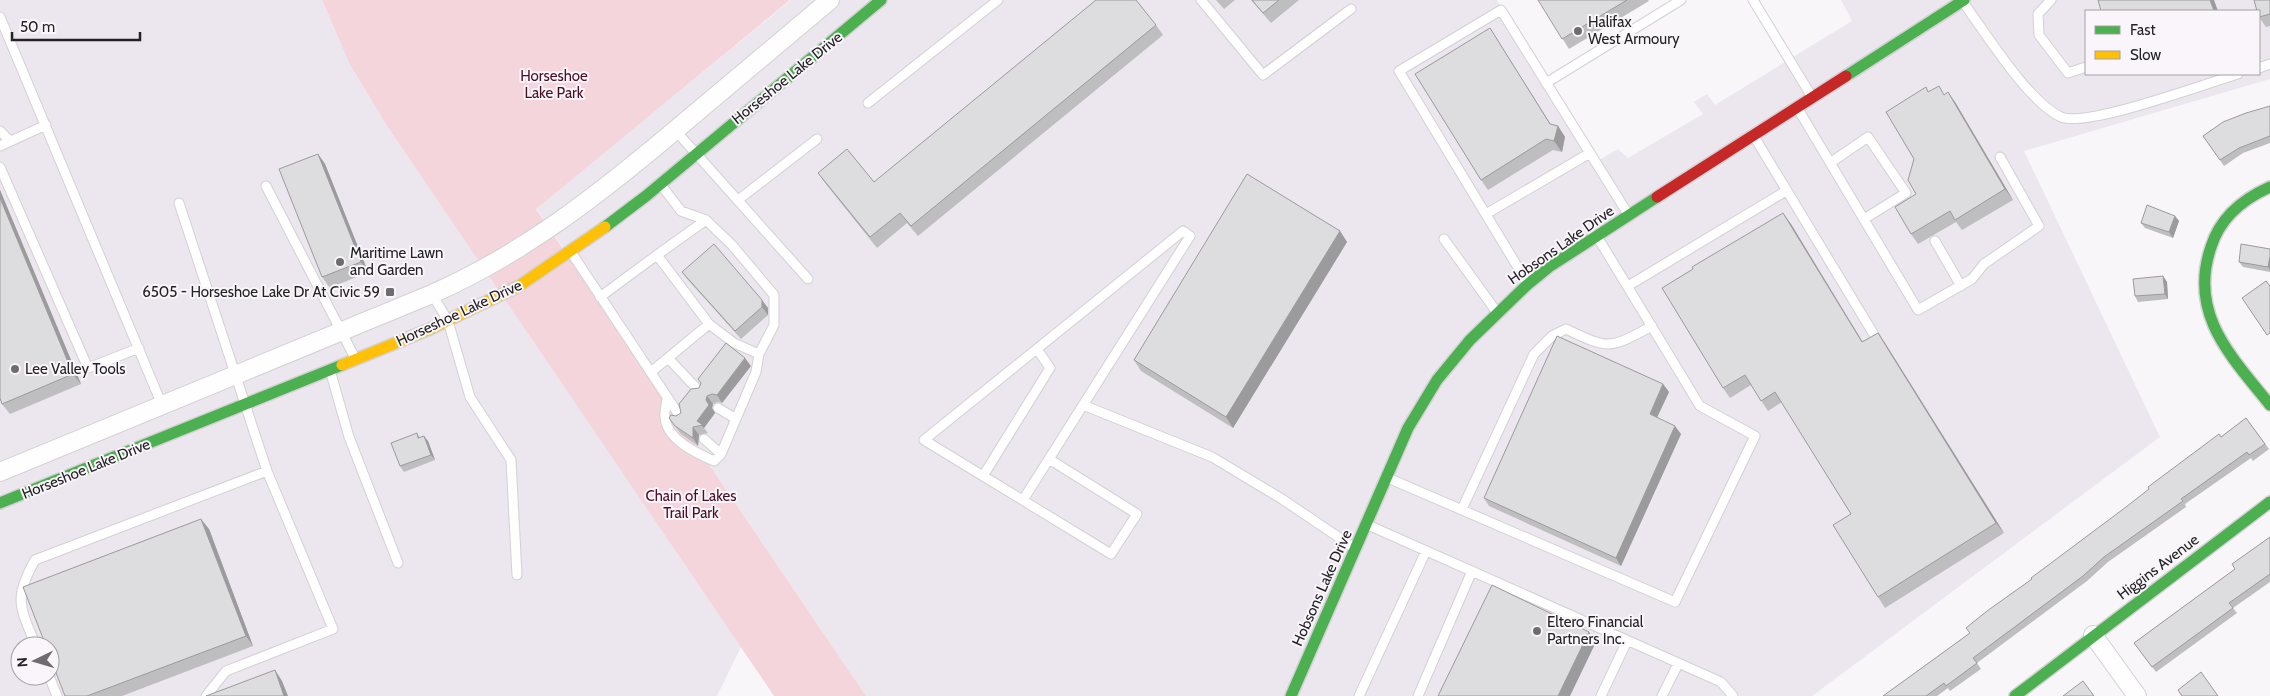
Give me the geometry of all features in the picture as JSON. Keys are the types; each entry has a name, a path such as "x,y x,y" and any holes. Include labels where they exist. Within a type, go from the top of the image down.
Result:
{"street":[{"name":"Horseshoe Lake Drive","path":"0,472 432,294 485,269 543,234 604,190 830,0"},
{"name":"Horseshoe Lake Drive","path":"0,503 448,322 519,286 571,252 660,184 881,0"},
{"name":"Hobsons Lake Drive","path":"1291,696 1386,478 1425,396 1448,363 1496,311 1550,267 1597,235 1963,1"},
{"path":"2270,187 2240,203 2226,216 2209,248 2204,265 2202,286 2204,305 2216,334 2270,406"},
{"name":"Higgins Avenue","path":"2014,696 2270,502"},
{"path":"2093,635 2137,696"}],"lane":[{"path":"868,103 998,0"},
{"path":"1201,0 1263,75 1351,9"},
{"path":"1501,0 1500,10 1629,215"},
{"path":"1546,83 1681,0"},
{"path":"1753,0 1812,98"},
{"path":"2052,0 2038,14 2039,35 2068,73 2085,67"},
{"path":"1963,1 2026,86 2048,109 2063,118 2082,118 2117,111 2235,75"},
{"path":"1500,10 1399,71 1528,284"},
{"path":"0,17 162,405"},
{"path":"1796,107 1918,310 1972,279 1984,264 2039,226 2000,157"},
{"path":"0,146 46,125"},
{"path":"675,130 808,280"},
{"path":"0,131 10,142"},
{"path":"1753,136 1876,338"},
{"path":"1830,163 1868,137 1906,193 1864,219"},
{"path":"738,200 817,139"},
{"path":"1486,214 1590,153"},
{"path":"0,167 88,368 139,348"},
{"path":"660,184 681,211 706,220 732,245 774,295 774,325 759,354 756,372 721,454 714,461 697,454 669,432 665,418 667,397"},
{"path":"266,186 340,332 356,359"},
{"path":"1628,286 1786,191"},
{"path":"179,203 267,471 333,629 226,671 206,696"},
{"path":"600,297 706,220"},
{"path":"1023,500 1190,236 1183,231 924,440 1111,554 1137,514 1049,459"},
{"path":"1386,478 1675,602 1755,436 1700,406 1597,235"},
{"path":"1444,239 1496,311"},
{"path":"1935,241 1961,286"},
{"path":"571,252 681,418"},
{"path":"657,255 709,324 734,343 759,354"},
{"path":"432,294 448,322 470,397 511,460 517,575"},
{"path":"651,372 709,324"},
{"path":"1462,509 1534,354 1552,336 1566,329 1601,345 1620,343 1652,326"},
{"path":"983,476 1050,368 1037,349"},
{"path":"668,358 700,392"},
{"path":"330,369 349,437 398,563"},
{"path":"1083,405 1212,457 1282,499 1356,548"},
{"path":"718,408 736,419"},
{"path":"704,439 721,454"},
{"path":"32,636 21,608 23,581 36,560 267,471"},
{"path":"1366,524 1721,682 1733,696"},
{"path":"1359,696 1426,551"},
{"path":"1418,696 1472,572"},
{"path":"1600,696 1627,641"},
{"path":"1662,696 1678,664"}],"shaded area":[{"path":"0,0 322,0 350,65 389,129 741,647 717,696 0,696"},
{"path":"791,0 1497,0 1596,162 1618,149 1628,158 1703,114 1694,102 1707,94 1715,105 1852,21 1841,0 2270,0 2270,79 2024,151 2160,437 1812,696 866,696 536,208"}],"green space":[{"name":"Chain of Lakes Trail Park","path":"322,0 790,0 536,209 866,696 774,696 389,129 350,65"}],"building":[{"path":"1096,0 1136,0 1156,25 911,226 900,213 870,237 818,173 847,149 874,182"},
{"path":"1252,0 1279,0 1263,13"},
{"name":"Halifax West Armoury","path":"1538,0 1627,0 1562,39"},
{"path":"2098,0 2210,0 2214,10 2101,10"},
{"path":"2254,0 2270,0 2270,14 2260,17 2260,10 2257,10"},
{"path":"1490,28 1550,124 1558,126 1554,141 1546,139 1481,180 1415,74"},
{"path":"1939,86 1944,95 1948,92 2005,189 1955,220 1950,211 1911,234 1895,207 1916,194 1908,180 1914,159 1886,112 1926,87 1928,92"},
{"path":"2270,106 2270,136 2239,148 2220,160 2203,136 2223,122"},
{"path":"318,154 361,262 322,277 279,169"},
{"path":"1247,174 1340,231 1226,417 1134,360"},
{"path":"0,198 73,374 2,404 0,398"},
{"path":"2147,205 2175,216 2169,232 2141,223"},
{"path":"1783,213 1862,342 1878,333 1996,523 1878,597 1833,525 1851,514 1775,392 1761,401 1745,375 1723,388 1662,288 1693,269 1692,267"},
{"path":"714,244 762,300 762,307 735,331 682,272"},
{"path":"2241,244 2270,249 2268,267 2239,262"},
{"path":"2163,276 2165,294 2135,296 2133,279"},
{"path":"2266,281 2270,286 2270,333 2267,335 2242,298"},
{"path":"1557,336 1663,384 1650,414 1675,426 1616,558 1484,498"},
{"path":"726,343 745,358 717,395 707,396 706,400 709,405 697,421 703,425 693,427 693,438 675,426 669,418 671,415 676,416 681,413 679,404 691,389 699,388 701,383 698,379"},
{"path":"2246,418 2265,444 2249,455 2247,452 2181,499 2183,501 2104,557 2083,576 1973,658 1977,663 1946,686 1944,683 1926,696 1883,696 1970,633 1966,628 2126,507 2149,489 2148,487 2219,434 2221,437"},
{"path":"417,433 418,438 424,436 431,455 400,466 391,443"},
{"path":"201,519 246,636 87,696 65,696 60,683 60,636 42,636 23,587"},
{"path":"2270,537 2270,574 2229,603 2233,608 2152,667 2134,643 2235,569 2232,564"},
{"path":"1492,585 1589,632 1558,696 1438,696"},
{"path":"275,670 284,696 206,696"},
{"path":"2201,672 2218,696 2182,696 2178,690"},
{"path":"2083,681 2094,696 2063,696"}],"traffic: fast":[{"path":"605,227 646,196 881,0"},
{"path":"1846,76 1964,0"},
{"path":"2270,187 2242,204 2220,227 2211,247 2205,271 2205,293 2209,314 2217,333 2241,369 2270,405"},
{"path":"1291,696 1408,428 1437,380 1470,340 1527,285 1549,267 1657,197"},
{"path":"0,503 342,365"},
{"path":"2015,696 2270,502"}],"traffic: slow":[{"path":"342,365 430,329 519,286 605,227"}],"traffic: jam":[{"path":"1657,197 1846,76"}],"place":[{"name":"Halifax West Armoury","path":"1578,31"},
{"name":"Maritime Lawn and Garden","path":"340,262"},
{"name":"6505 - Horseshoe Lake Dr At Civic 59","path":"390,292"},
{"name":"Lee Valley Tools","path":"15,369"},
{"name":"Eltero Financial Partners Inc.","path":"1537,631"}],"park label":[{"name":"Horseshoe Lake Park","path":"554,84"}]}
